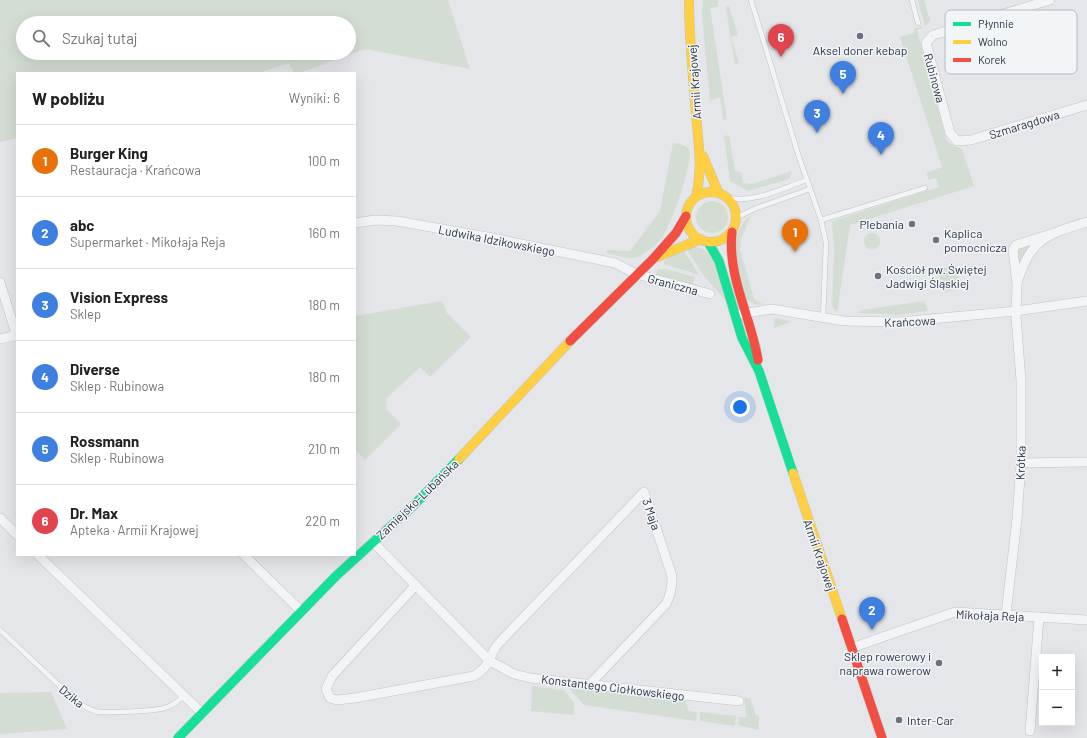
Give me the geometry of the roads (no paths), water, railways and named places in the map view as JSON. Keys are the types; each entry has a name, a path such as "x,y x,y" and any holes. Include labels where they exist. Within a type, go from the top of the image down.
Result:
{"main road":[{"name":"Armii Krajowej","path":"688,0 696,119 701,149 714,186 718,192"},
{"name":"Armii Krajowej","path":"696,196 700,181 701,149"},
{"path":"708,192 718,192 728,198 733,204 736,218 732,232 724,238 716,241 704,240 689,229 686,216 688,208 696,196 708,192"},
{"name":"Zamiejsko-Lubańska","path":"178,738 301,610 413,506 456,463 636,274 654,258 676,233 686,216"},
{"name":"Armii Krajowej","path":"732,232 729,243 745,313 757,354 759,371"},
{"name":"Armii Krajowej","path":"704,240 719,261 735,316 747,348 759,371 882,738"},
{"name":"Zamiejsko-Lubańska","path":"654,258 690,242 704,240"}],"street":[{"name":"Rubinowa","path":"1017,10 1050,0"},
{"name":"Rubinowa","path":"945,31 933,35 926,43 950,133 957,142 962,142"},
{"name":"Szmaragdowa","path":"962,142 1087,105"},
{"name":"Ludwika Idzikowskiego","path":"356,223 375,220 397,221 615,263 636,274"},
{"path":"1016,284 1021,270 1041,240 1051,234 1087,222"},
{"name":"Krótka","path":"1006,614 1017,519 1021,463 1021,380 1013,250 1016,244 1051,234"},
{"name":"Graniczna","path":"636,274 710,294"},
{"path":"0,282 16,336 0,339"},
{"name":"Krańcowa","path":"735,316 772,309 823,318 870,323 899,322 1016,311 1087,301"},
{"path":"1021,463 1087,462"},
{"name":"3 Maja","path":"490,661 492,653 498,644 644,492 672,576 670,596 666,604 590,684"},
{"path":"0,518 16,534"},
{"name":"Konstantego Ciołkowskiego","path":"373,542 490,661 509,672 530,678 739,702"},
{"path":"39,556 202,713"},
{"path":"245,556 301,610"},
{"path":"416,585 327,682 326,689 330,698 336,700 355,698 474,676 484,670 490,661"},
{"name":"Mikołaja Reja","path":"851,648 955,612 1087,620"},
{"path":"1030,731 1039,617"}],"lane":[{"path":"750,0 821,220 826,243 823,318"},
{"path":"912,0 918,23"},
{"path":"728,198 740,200 750,199 807,180"},
{"path":"821,220 925,188"},
{"path":"736,218 754,209 810,189"},
{"name":"Dzika","path":"0,630 77,702 88,709 98,712 109,712 165,708 177,703 183,696"}],"place":[{"name":"Aksel doner kebap","path":"860,36"},
{"name":"Dr. Max","path":"781,57"},
{"name":"Rossmann","path":"843,94"},
{"name":"Vision Express","path":"817,133"},
{"name":"Diverse","path":"881,155"},
{"name":"Plebania","path":"912,224"},
{"name":"Kaplica pomocnicza","path":"936,240"},
{"name":"Burger King","path":"795,252"},
{"name":"Kościół pw. Świętej Jadwigi Śląskiej","path":"878,276"},
{"name":"abc","path":"872,630"},
{"name":"Sklep rowerowy i naprawa rowerow","path":"939,663"},
{"name":"Inter-Car","path":"899,720"}]}
